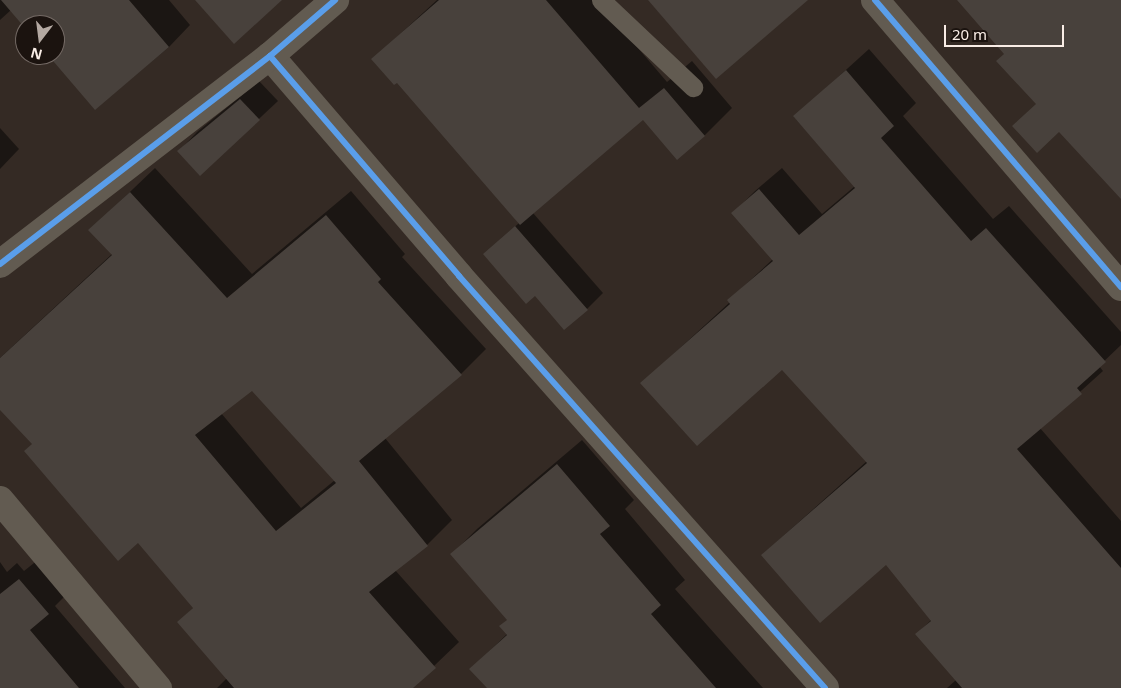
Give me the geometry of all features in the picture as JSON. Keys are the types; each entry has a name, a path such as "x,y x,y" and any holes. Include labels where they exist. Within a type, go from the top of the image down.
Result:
{"street":[{"path":"0,264 270,56 335,0"},
{"path":"875,0 1121,287"},
{"path":"270,56 452,268 825,688"},
{"path":"0,500 158,688"}],"lane":[{"path":"601,0 693,87"}],"building":[{"path":"1,0 129,0 169,47 95,110 57,65 65,65 65,15 15,16"},
{"path":"195,0 282,0 234,44"},
{"path":"439,0 546,0 639,108 664,88 705,136 677,160 643,120 520,225 397,83 394,85 371,59"},
{"path":"648,0 808,0 716,79"},
{"path":"957,0 1121,0 1121,199 1059,132 1037,153 1012,126 1036,104 996,61 1004,54"},
{"path":"846,70 894,126 881,138 971,241 986,228 1106,362 1077,388 1082,394 1017,449 1121,568 1121,688 962,688 915,634 931,621 886,565 820,623 761,555 867,463 782,370 697,446 640,383 730,304 727,300 773,261 731,213 759,189 799,235 855,188 793,116"},
{"path":"240,99 260,120 200,176 177,151"},
{"path":"130,192 227,298 326,215 381,279 378,282 462,375 359,461 428,546 369,592 436,668 413,688 234,688 177,622 193,608 138,543 118,561 24,451 32,444 0,410 0,358 112,255 88,230","holes":["252,391 336,483 276,531 195,435"]},
{"path":"515,226 588,310 564,330 535,296 526,304 483,254"},
{"path":"557,464 610,526 600,534 661,605 651,614 716,688 487,688 469,669 507,635 499,626 507,620 450,554"},
{"path":"19,579 49,614 30,630 79,688 0,688 0,594"}],"cycle path":[{"path":"0,264 270,56 335,0"},
{"path":"875,0 1121,287"},
{"path":"270,56 459,276 825,688"}]}
